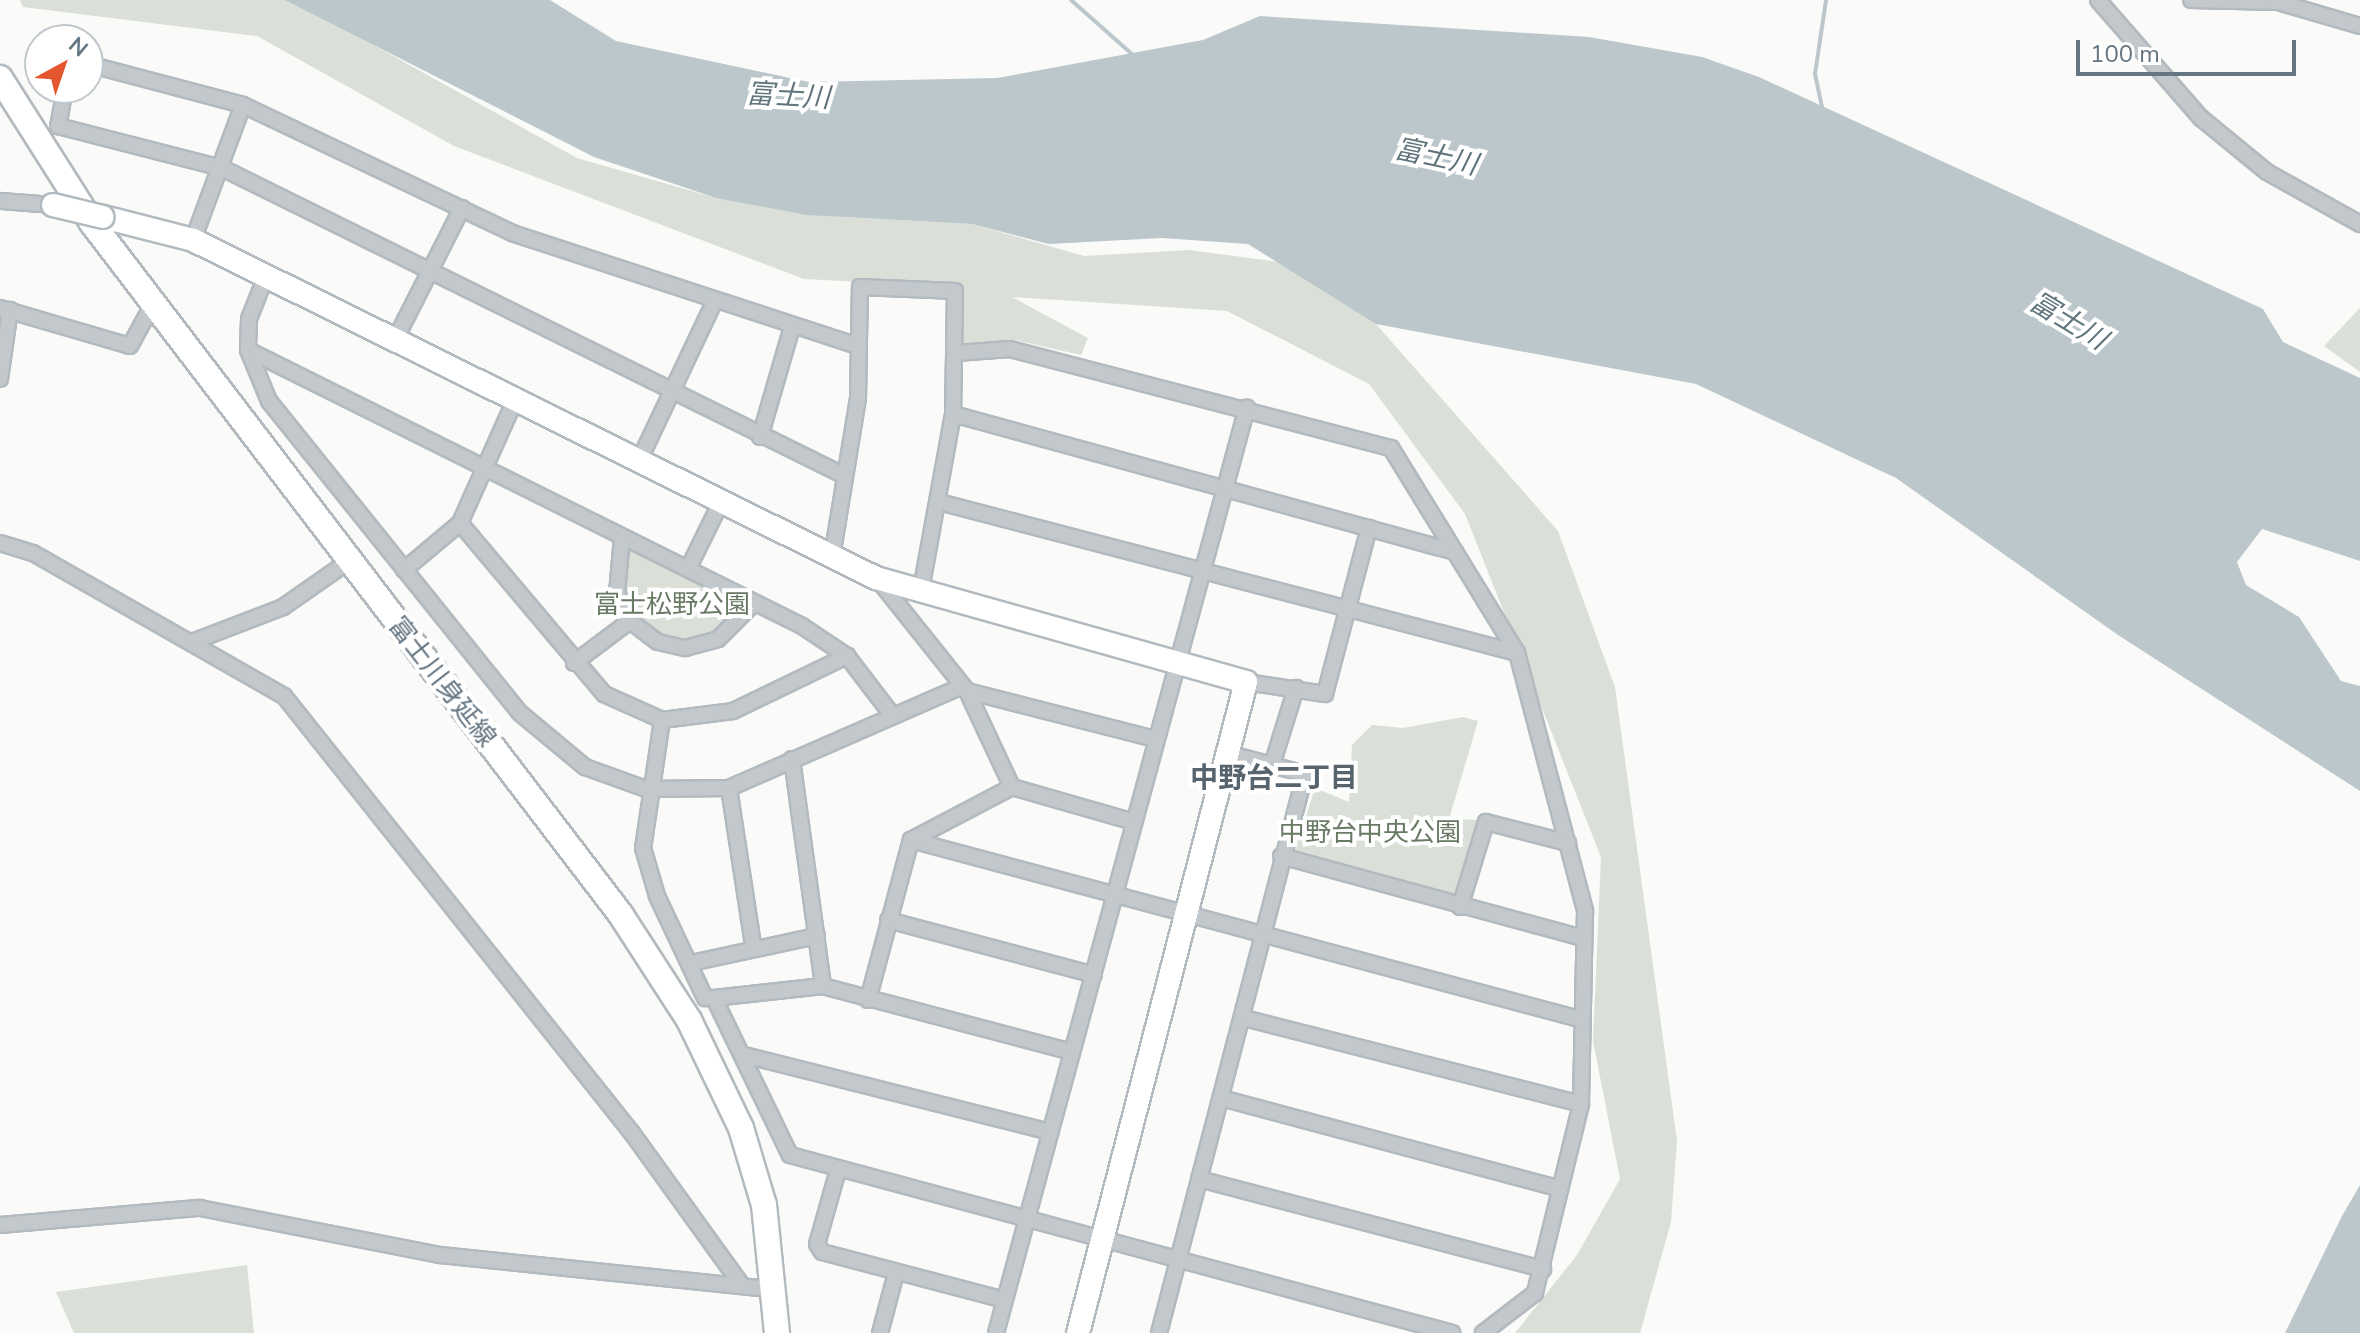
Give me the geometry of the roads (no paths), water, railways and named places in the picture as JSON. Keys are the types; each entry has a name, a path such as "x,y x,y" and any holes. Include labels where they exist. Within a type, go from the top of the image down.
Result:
{"main road":[{"name":"富士川身延線","path":"0,78 84,212 621,915 713,1060 764,1205 776,1290 777,1333"}],"street":[{"path":"2098,0 2201,118 2267,172 2360,224"},
{"path":"2191,0 2278,2 2360,26"},
{"path":"104,68 243,105 512,233 714,302 857,346"},
{"path":"62,104 58,126 222,168 760,437 841,474"},
{"path":"193,240 243,105"},
{"path":"0,201 53,205 193,240 876,578 1177,657 1246,682 1325,694 1369,528"},
{"path":"395,340 462,208"},
{"path":"266,276 249,319 248,350 269,401 520,713 559,750 609,779 646,789 729,788 892,715 965,689 1155,739"},
{"path":"832,557 841,474 858,398 860,287 955,291 957,353 953,414 921,590"},
{"path":"639,461 714,302"},
{"path":"0,379 5,309 130,346 153,304"},
{"path":"760,437 792,327"},
{"path":"957,353 1010,349 1247,407 1391,448 1517,653 1585,911 1579,1019 1581,1104 1535,1293 1483,1333"},
{"path":"248,350 754,603 847,656 892,715"},
{"path":"404,570 460,523 515,400"},
{"path":"996,1333 1116,898 1221,486 1247,407"},
{"path":"953,414 1455,552"},
{"path":"688,569 721,502"},
{"path":"939,502 1517,653"},
{"path":"460,523 574,663 604,694 662,720 733,711 847,656"},
{"path":"622,537 614,567 630,621 658,642 685,648 718,639 754,603"},
{"path":"0,543 33,553 284,696 632,1133 741,1284"},
{"path":"192,642 283,607 349,561"},
{"path":"876,578 965,689 1012,787"},
{"path":"574,663 630,621"},
{"path":"1078,1333 1231,754 1246,682"},
{"path":"1272,765 1296,688"},
{"path":"662,720 646,789 643,848 657,896 705,998"},
{"path":"1159,1333 1199,1179 1225,1099 1261,936 1305,774 1231,754"},
{"path":"792,759 823,986"},
{"path":"868,1000 911,840 1012,787 1134,822"},
{"path":"729,788 753,945"},
{"path":"1460,907 1486,822 1568,843"},
{"path":"911,840 1116,898 1579,1019"},
{"path":"1281,856 1582,938"},
{"path":"888,920 1094,975"},
{"path":"691,963 753,945 817,936"},
{"path":"1072,1052 823,986 714,998 790,1155 1452,1333"},
{"path":"1244,1018 1581,1104"},
{"path":"744,1055 1050,1132"},
{"path":"1225,1099 1560,1189"},
{"path":"838,1170 817,1244 896,1273 1005,1300"},
{"path":"1199,1179 1543,1269"},
{"path":"0,1225 200,1208 440,1255 776,1290"},
{"path":"880,1333 896,1273"}],"water":[{"name":"富士川","path":"285,0 550,0 616,41 809,82 997,78 1203,40 1260,16 1589,37 1702,57 1759,77 2263,309 2283,342 2360,378 2360,561 2262,529 2237,562 2246,585 2299,617 2341,681 2360,686 2360,791 2118,635 1896,478 1696,384 1376,324 1248,244 1162,238 1049,244 972,224 807,215 716,198 594,157"},
{"path":"2360,1185 2360,1333 2285,1333 2342,1216"}],"waterway":[{"path":"1071,0 1134,56"},
{"path":"1822,107 1815,74 1826,0"}],"district":[{"name":"中野台二丁目","path":"1274,778"}],"park label":[{"name":"富士松野公園","path":"672,605"},
{"name":"中野台中央公園","path":"1370,833"}]}
